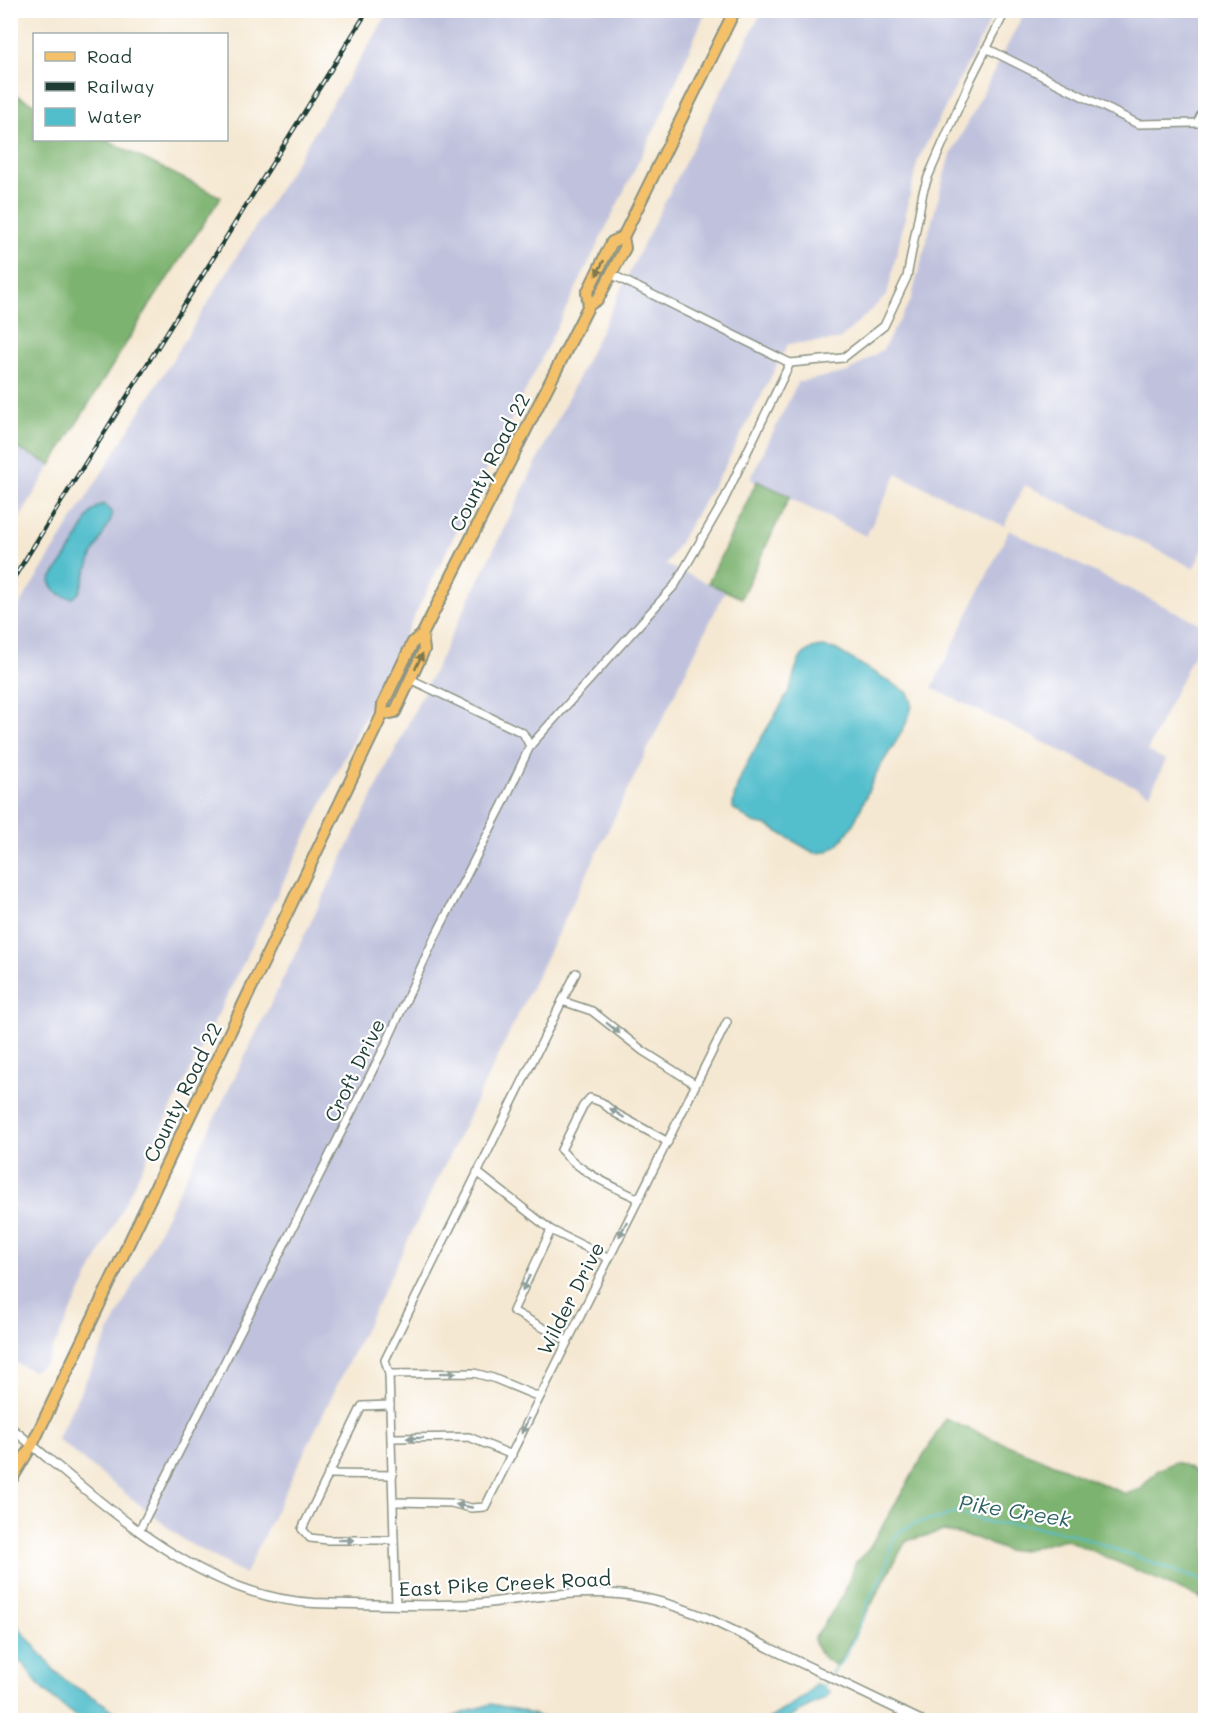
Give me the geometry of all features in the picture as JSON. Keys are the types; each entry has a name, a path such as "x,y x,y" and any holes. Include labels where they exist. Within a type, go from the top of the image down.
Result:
{"main road":[{"name":"County Road 22","path":"10,1482 32,1445 382,715 382,704 413,642 422,635 589,305 598,299 625,248 623,237 735,10"},
{"name":"County Road 22","path":"589,305 587,293 612,242 623,237"},
{"name":"County Road 22","path":"382,715 395,711 424,650 422,635"}],"street":[{"path":"611,274 790,363 843,358 884,326 907,278 923,192 928,177 986,48 1006,10"},
{"path":"986,48 1138,124 1197,123 1206,105"},
{"name":"Croft Drive","path":"139,1531 385,1046 434,939 530,746 675,585 723,502 790,363"},
{"path":"410,679 523,733 530,746"},
{"path":"396,1605 392,1438 389,1374 385,1360 576,973"},
{"path":"562,1001 592,1011 643,1052 696,1084"},
{"name":"Wilder Drive","path":"394,1502 451,1503 471,1508 485,1508 727,1022"},
{"path":"639,1199 596,1178 569,1159 561,1150 583,1106 590,1098 601,1102 615,1113 668,1142"},
{"path":"477,1172 551,1230 608,1258"},
{"path":"551,1230 513,1311 567,1341"},
{"path":"389,1374 474,1373 493,1378 539,1397"},
{"path":"390,1405 362,1406 302,1529 310,1538 394,1540"},
{"name":"East Pike Creek Road","path":"10,1427 139,1531 183,1561 222,1581 290,1602 396,1605 473,1604 597,1592 628,1594 674,1604 827,1674 920,1720"},
{"path":"392,1438 469,1437 512,1455"},
{"path":"328,1474 393,1475"}],"shaded area":[{"path":"390,11 706,11 662,114 46,1363 33,1371 10,1360 10,620"},
{"path":"762,11 995,11 918,160 887,295 839,340 788,344 725,466 666,565 725,591 245,1574 185,1541 57,1439 646,239"},
{"path":"1025,11 1205,11 1206,543 1194,568 1025,485 1004,526 897,474 866,536 750,479 798,382 848,372 883,349 911,300 948,161"},
{"path":"11,445 51,465 11,533"},
{"path":"1009,530 1205,626 1205,631 1147,751 1166,760 1150,794 932,688"}],"green space":[{"path":"10,92 33,104 33,141 108,141 221,197 146,311 51,465 11,445"},
{"path":"757,481 790,496 741,598 708,583"},
{"path":"945,1419 1126,1494 1140,1489 1158,1470 1175,1462 1192,1469 1206,1483 1205,1606 1202,1599 1065,1539 1029,1549 1007,1551 975,1538 944,1531 906,1541 837,1666 828,1661 822,1656 814,1639 843,1596 856,1562 869,1549"}],"water":[{"path":"104,504 112,512 111,519 92,556 79,593 73,598 62,595 56,591 50,581 79,536 90,514 98,506"},
{"path":"822,647 835,649 907,692 912,704 905,726 876,774 851,828 833,848 825,852 814,853 768,826 753,823 733,808 735,795 746,765 789,691 799,660 808,650"},
{"path":"11,1618 55,1671 69,1683 106,1705 125,1720 80,1720 51,1697 36,1682 24,1664 11,1659"},
{"path":"816,1684 830,1692 826,1698 803,1709 788,1720 767,1720 805,1696"},
{"path":"491,1704 520,1710 549,1720 442,1720"}],"waterway":[{"name":"Pike Creek","path":"822,1688 844,1659 867,1604 886,1568 893,1540 900,1531 919,1522 941,1518 955,1512 991,1523 1025,1525 1073,1534 1206,1582"}],"railway":[{"path":"10,584 368,10"}]}
